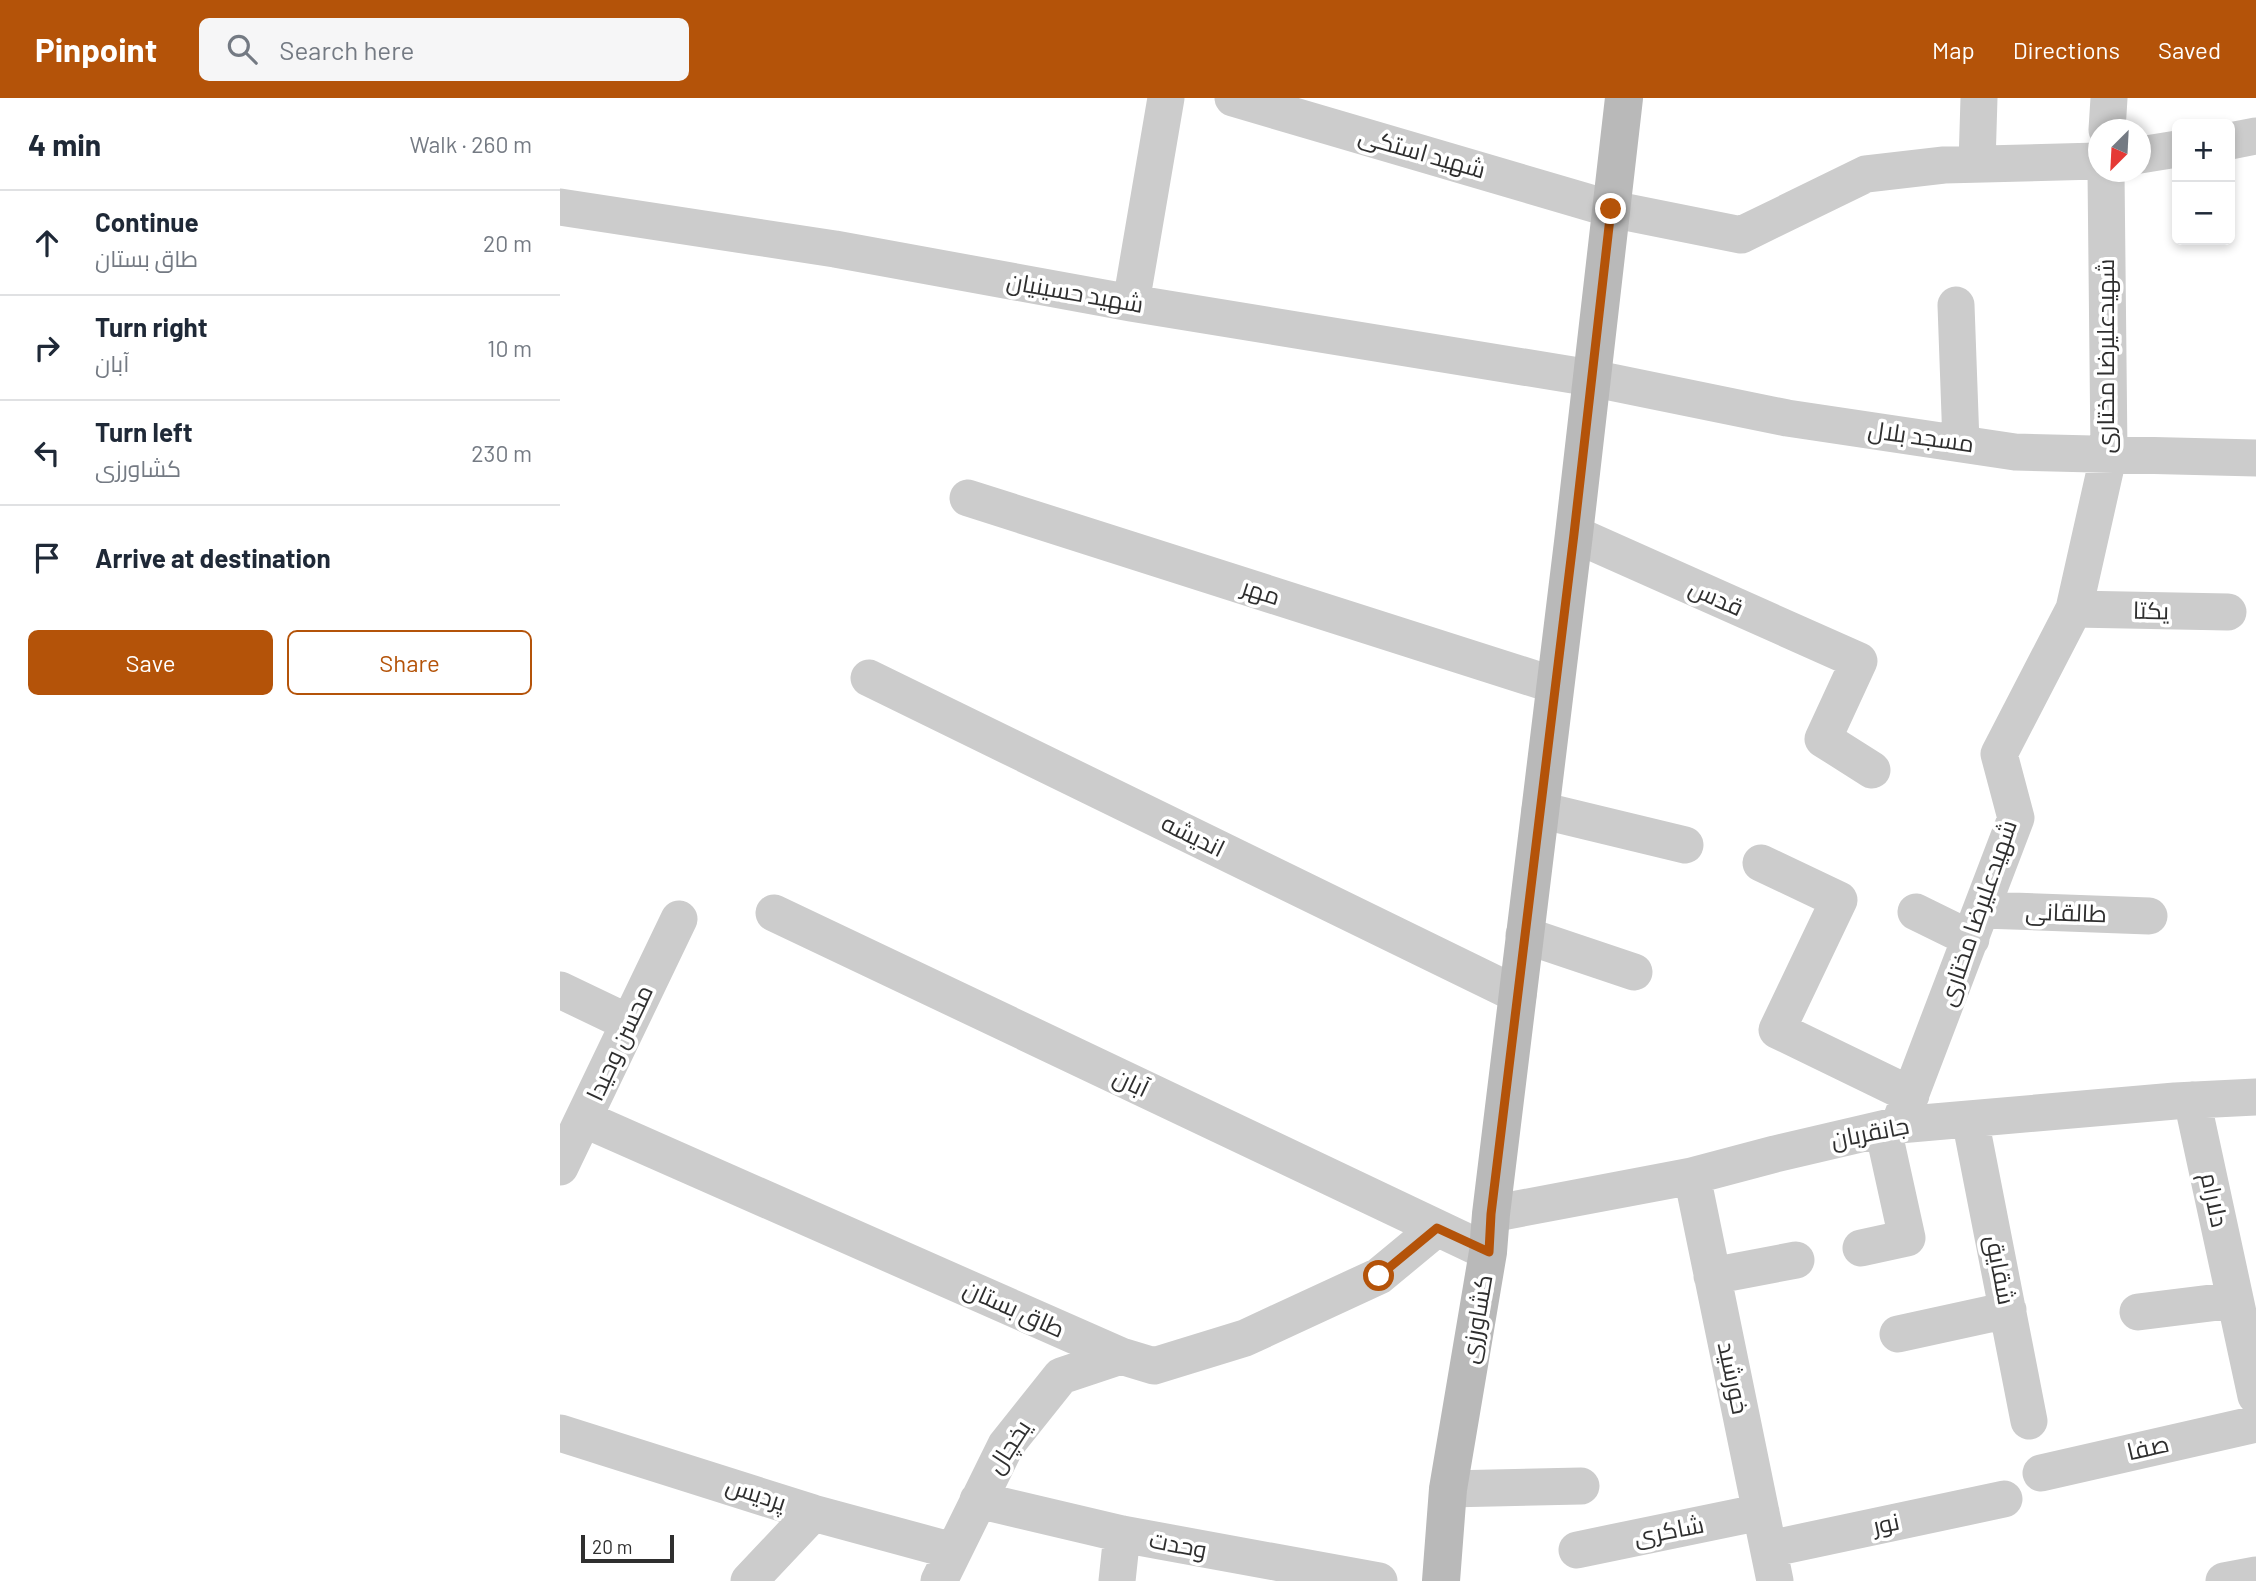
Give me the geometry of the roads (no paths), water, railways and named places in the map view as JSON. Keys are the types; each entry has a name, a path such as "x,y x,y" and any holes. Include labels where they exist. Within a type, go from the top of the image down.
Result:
{"street":[{"path":"1131,303 1166,98"},
{"name":"شهید استکی","path":"1233,98 1611,209 1741,235 1866,174 1944,164 2088,161"},
{"name":"کشاورزی","path":"1441,1581 1448,1489 1489,1252 1491,1214 1624,98"},
{"path":"1977,164 1979,98"},
{"path":"2108,119 2109,98"},
{"path":"2235,140 2256,136"},
{"path":"2151,153 2172,150"},
{"name":"شهیدعلیرضا مختاری","path":"1897,1116 1977,925 2016,818 1999,754 2074,609 2109,453 2106,182"},
{"name":"شهید حسینیان","path":"560,207 835,249 1131,303 1591,378"},
{"path":"1956,305 1961,443"},
{"name":"مسجد بلال","path":"1591,378 1787,418 2015,452 2256,457"},
{"name":"مهر","path":"968,498 1554,685"},
{"name":"قدس","path":"1574,534 1859,661 1823,739 1872,770"},
{"name":"یکتا","path":"2074,609 2228,612"},
{"name":"اندیشه","path":"869,678 1518,995"},
{"path":"1539,810 1685,845"},
{"path":"1761,863 1839,901 1777,1030 1897,1116 1907,1238 1861,1248"},
{"path":"1916,912 1977,925"},
{"name":"آبان","path":"774,914 1489,1252"},
{"name":"طالقانی","path":"1977,925 2149,916"},
{"name":"محسن وحیدا","path":"560,1167 679,919"},
{"path":"1524,934 1634,972"},
{"path":"560,990 629,1023"},
{"name":"جانقربان","path":"1491,1214 1692,1176 1897,1116 1970,1119 2256,1097"},
{"name":"دلارام","path":"2192,1100 2256,1396"},
{"name":"طاق بستان","path":"584,1119 1121,1356 1154,1366 1245,1338 1379,1276 1437,1228"},
{"name":"شقایق","path":"1970,1119 2029,1421"},
{"name":"خورشید","path":"1692,1176 1772,1565"},
{"path":"1713,1276 1796,1260"},
{"path":"2138,1312 2235,1300"},
{"path":"1898,1334 2008,1310"},
{"name":"یخچال","path":"946,1566 1006,1445 1061,1376 1121,1356"},
{"name":"صفا","path":"2041,1473 2256,1423"},
{"name":"پردیس","path":"560,1433 813,1513 946,1566"},
{"path":"1448,1489 1581,1486"},
{"name":"نور","path":"1772,1565 2004,1499"},
{"name":"وحدت","path":"978,1500 1122,1534 1216,1567 1379,1581"},
{"name":"شاکری","path":"1577,1550 1761,1512"},
{"path":"750,1581 813,1513"},
{"path":"1117,1581 1122,1534"},
{"path":"2224,1581 2256,1574"}]}
